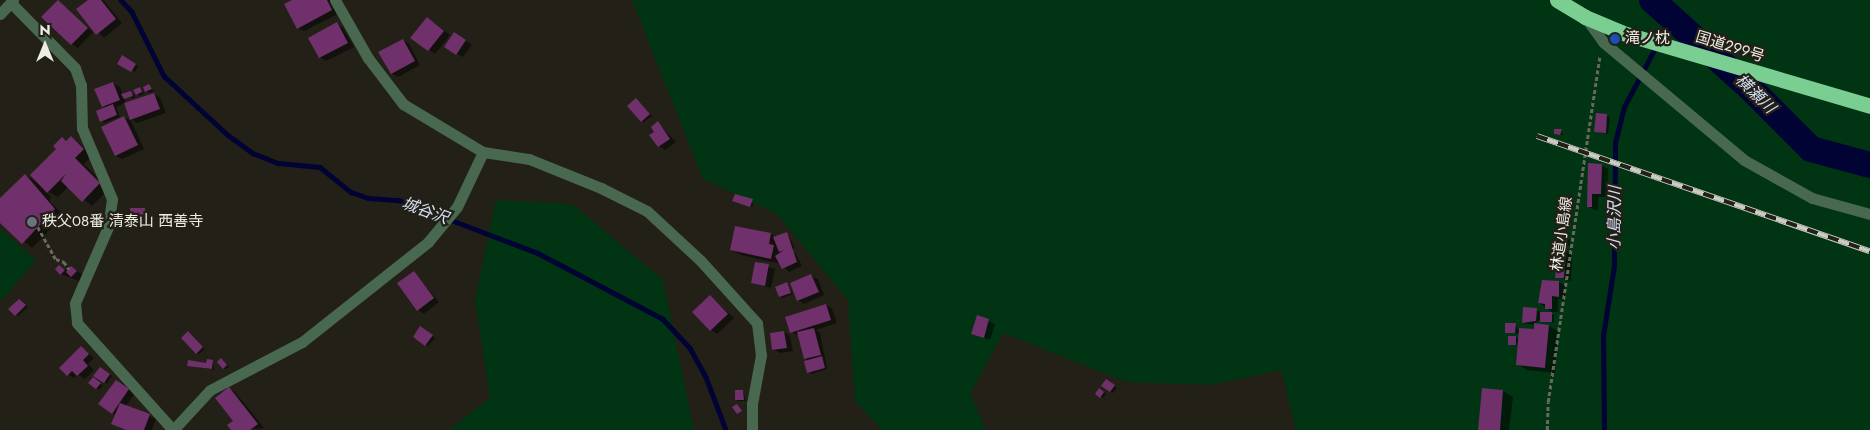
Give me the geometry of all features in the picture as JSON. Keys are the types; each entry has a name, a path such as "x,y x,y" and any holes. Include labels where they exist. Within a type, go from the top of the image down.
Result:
{"highway":[{"name":"国道299号","path":"1557,0 1585,17 1626,34 1870,106"}],"street":[{"path":"335,0 368,58 403,104 482,156 529,159 600,188 647,212 700,260 758,323 761,355 752,404 752,430"},
{"path":"0,14 12,2 75,68 81,85 82,128 112,199 108,227 75,303 77,323 173,430 210,390 302,342 428,242 457,207 482,156"},
{"path":"1585,17 1603,42 1744,160 1812,198 1870,214"}],"path":[{"name":"林道小島線","path":"1547,430 1548,402 1603,42"},
{"path":"38,227 56,259 64,262 69,269"}],"green space":[{"path":"632,0 1870,0 1870,430 1296,430 1281,370 1211,385 1127,382 1003,333 970,394 986,430 882,430 855,401 848,300 777,214 703,179"},
{"path":"496,200 572,204 663,280 694,430 449,430 490,398 475,300"},
{"path":"0,229 36,260 0,302"}],"building":[{"path":"58,0 88,28 71,45 41,17"},
{"path":"88,0 101,0 116,19 96,35 76,9"},
{"path":"292,0 327,0 332,10 297,29 284,4"},
{"path":"427,17 444,31 428,51 410,38"},
{"path":"337,22 348,43 319,58 308,38"},
{"path":"454,32 466,40 456,55 444,47"},
{"path":"403,39 415,61 391,74 378,52"},
{"path":"122,55 136,64 131,72 117,64"},
{"path":"113,82 120,100 102,107 94,89"},
{"path":"149,84 152,89 145,92 143,87"},
{"path":"140,87 142,92 136,95 133,90"},
{"path":"131,91 133,96 124,99 121,94"},
{"path":"154,93 160,109 130,120 124,103"},
{"path":"636,98 650,114 641,122 627,106"},
{"path":"113,104 117,115 100,122 96,111"},
{"path":"1596,113 1607,114 1606,133 1594,132"},
{"path":"124,116 138,145 115,156 101,127"},
{"path":"658,121 670,139 658,147 649,135 654,132 651,127"},
{"path":"1554,129 1562,129 1560,135 1554,134"},
{"path":"71,136 84,149 75,158 100,183 82,202 61,181 66,174 47,193 30,175 56,149 53,146 62,137 66,141"},
{"path":"1588,163 1602,164 1601,194 1592,194 1592,207 1587,207"},
{"path":"25,174 55,209 22,244 0,223 0,198"},
{"path":"735,194 753,199 750,207 732,201"},
{"path":"130,208 145,208 145,216 131,216"},
{"path":"735,226 771,233 769,244 774,245 771,259 730,250"},
{"path":"787,232 797,262 782,269 775,256 784,250 779,252 773,237"},
{"path":"1563,236 1567,236 1567,245 1561,245"},
{"path":"1559,247 1566,248 1564,278 1555,278"},
{"path":"755,262 769,264 765,286 751,283"},
{"path":"59,265 65,270 60,275 55,269"},
{"path":"71,266 77,271 71,277 66,272"},
{"path":"414,271 434,298 417,311 397,283"},
{"path":"811,274 819,292 797,301 790,283"},
{"path":"1542,280 1559,281 1559,297 1552,296 1552,309 1545,309 1545,304 1538,303"},
{"path":"787,282 791,293 779,297 775,287"},
{"path":"710,295 728,314 710,331 692,312"},
{"path":"19,299 26,305 15,316 8,309"},
{"path":"826,304 831,320 790,333 785,317"},
{"path":"1523,307 1537,308 1536,321 1522,323"},
{"path":"1540,312 1552,312 1552,322 1540,322"},
{"path":"977,315 989,319 984,338 971,334"},
{"path":"1505,323 1516,323 1515,333 1505,333"},
{"path":"1534,323 1549,325 1545,368 1516,365 1519,328 1534,329"},
{"path":"420,326 433,335 425,346 413,337"},
{"path":"814,328 821,355 804,359 797,332"},
{"path":"188,331 203,347 196,354 181,338"},
{"path":"784,331 787,348 772,350 770,333"},
{"path":"1508,336 1516,336 1516,345 1508,345"},
{"path":"81,346 89,354 83,360 88,366 77,376 72,371 67,376 59,368"},
{"path":"822,356 825,368 807,373 804,361"},
{"path":"221,358 227,365 223,369 217,362"},
{"path":"207,359 213,360 212,369 187,366 188,360 206,363"},
{"path":"100,367 110,374 104,383 93,376"},
{"path":"93,377 101,383 96,389 88,383"},
{"path":"1106,379 1115,385 1110,392 1101,386"},
{"path":"116,380 129,389 112,414 98,404"},
{"path":"229,387 258,424 250,430 231,430 227,425 233,421 215,398"},
{"path":"1099,388 1104,392 1100,398 1095,394"},
{"path":"1482,388 1503,390 1500,430 1478,430"},
{"path":"735,390 743,390 744,400 735,400"},
{"path":"120,403 150,414 144,430 126,430 111,424"},
{"path":"737,404 742,411 737,414 732,407"}],"waterway":[{"name":"城谷沢","path":"121,0 132,12 164,76 228,135 253,153 278,163 320,167 351,192 368,198 399,200 538,253 663,319 690,348 706,377 726,430"},
{"name":"横瀬川","path":"1652,0 1749,87 1811,149 1870,165"},
{"name":"小島沢川","path":"1604,430 1603,336 1614,266 1615,143 1624,107 1671,18"}],"railway":[{"path":"1537,136 1870,251"}],"place":[{"name":"滝ノ枕","path":"1615,39"},
{"name":"秩父08番 清泰山 西善寺","path":"32,222"}]}
